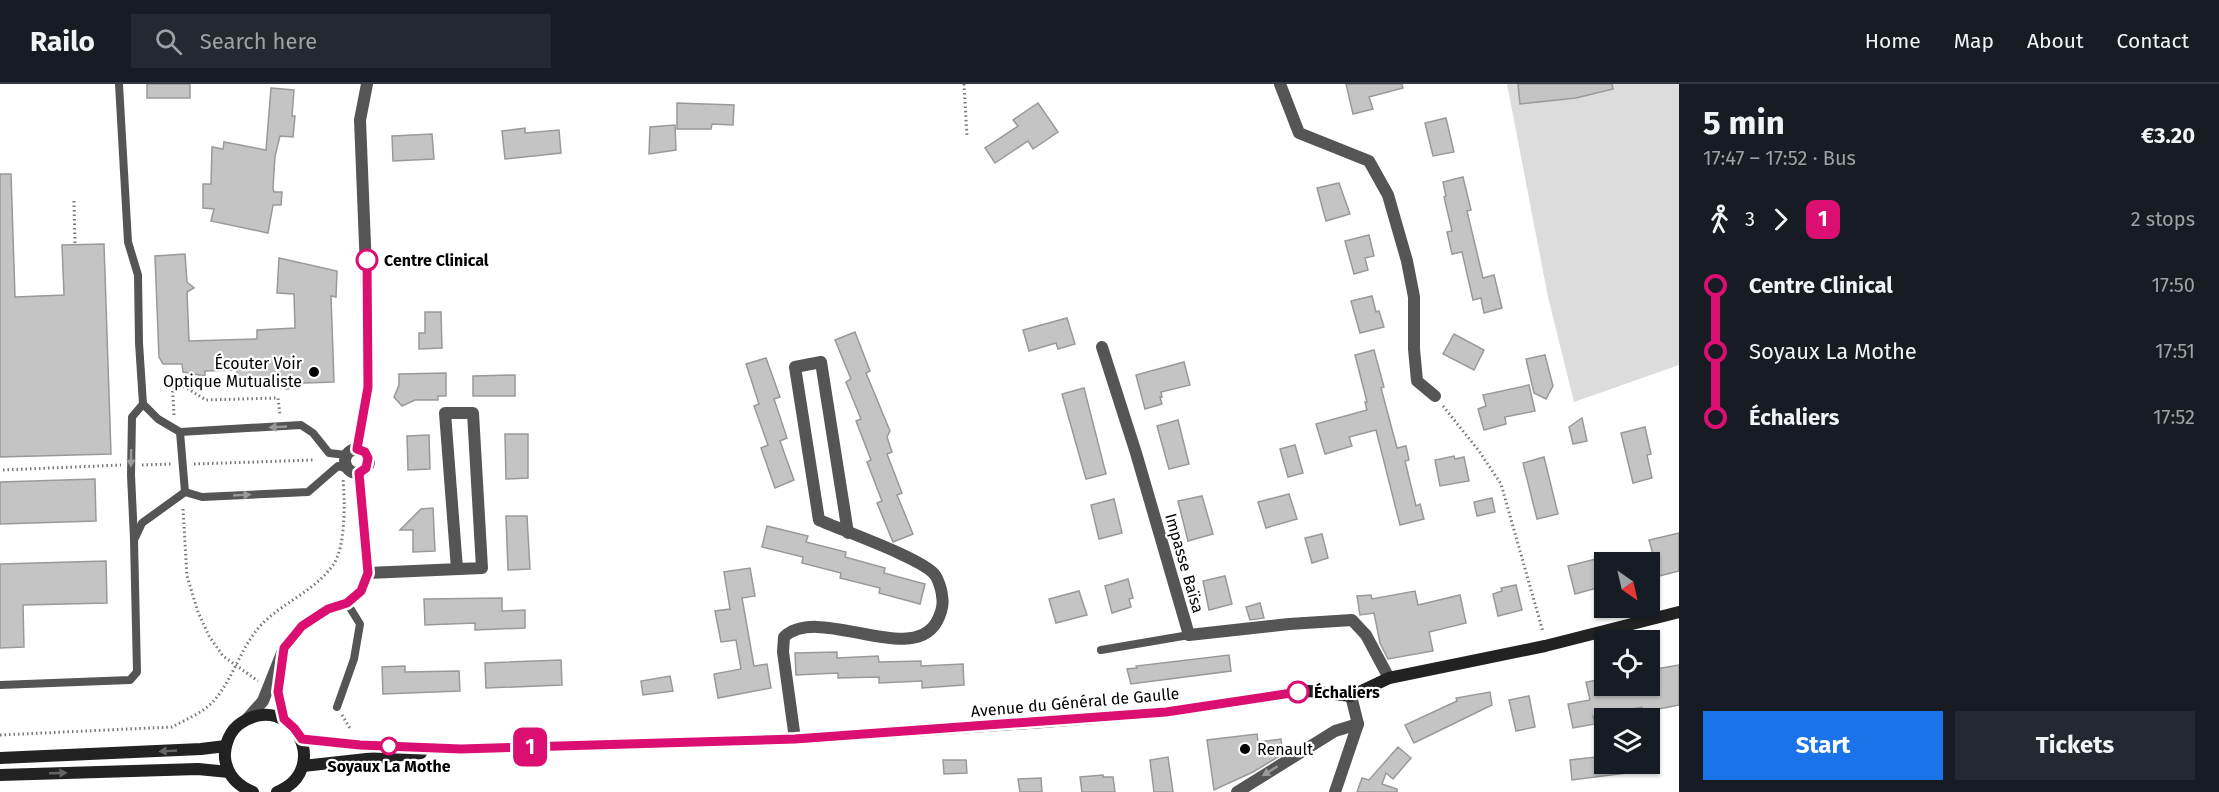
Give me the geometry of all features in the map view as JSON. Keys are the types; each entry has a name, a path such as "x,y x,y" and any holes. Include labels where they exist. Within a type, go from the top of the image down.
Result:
{"main road":[{"path":"1351,696 1389,678 1545,646 1679,612"},
{"name":"Avenue du Général de Gaulle","path":"302,739 360,745 461,749 795,739 1166,712 1309,691 1351,696"},
{"path":"253,792 236,782 229,772 226,764 226,746 230,735 248,718 273,714 284,719 294,728 302,739 304,748 303,766 297,777 289,789 277,792"},
{"path":"0,758 226,746"},
{"name":"Avenue du Général de Gaulle","path":"303,766 461,749"},
{"path":"0,775 198,769 229,772"}],"street":[{"path":"347,460 365,452 368,458 366,468 359,473 352,472 347,460 368,387 367,278 360,120 367,84"},
{"path":"1280,84 1299,133 1369,161 1388,195 1407,261 1414,297 1414,349 1417,381 1435,396"},
{"name":"Impasse Baïsa","path":"1102,347 1136,453 1189,635 1352,620 1366,635 1389,678"},
{"path":"795,739 783,652 784,637 792,630 815,627 910,639 930,631 940,616 943,597 935,575 921,563 848,533 819,520 795,367 821,362 848,533"},
{"path":"368,573 482,568 473,413 445,412 457,569"},
{"path":"248,718 263,701 284,648 302,626 328,609 347,603 361,591 368,573 359,473"},
{"path":"284,648 278,692 284,719"},
{"path":"1335,792 1358,724 1351,696"},
{"path":"1237,792 1335,731 1358,724"}],"lane":[{"path":"0,685 130,680 137,672 131,465 132,417 142,404 138,275 128,242 119,84"},
{"path":"142,404 158,419 180,432 301,425 313,433 329,453 347,460 308,492 202,497 185,492"},
{"path":"180,432 185,492"},
{"path":"134,540 142,523 185,492"},
{"path":"337,707 354,659 360,624 347,603"},
{"path":"1101,650 1189,635"}],"path":[{"path":"964,84 967,137"},
{"path":"74,201 75,244"},
{"path":"175,420 172,379 206,400 278,398 280,418"},
{"path":"1435,396 1502,484 1542,626 1545,646"},
{"path":"194,464 314,460"},
{"path":"0,735 172,727 196,714 217,698 246,644 264,622 312,587 334,564 342,540 347,460"},
{"path":"3,470 176,465"},
{"path":"183,509 186,576 198,612 209,636 223,656 235,664"},
{"path":"337,707 360,745"}],"shaded area":[{"path":"1507,84 1679,84 1679,365 1574,402 1548,297"}],"building":[{"path":"147,84 190,84 190,98 147,98"},
{"path":"1346,84 1402,84 1403,88 1369,97 1373,109 1353,114"},
{"path":"1518,84 1612,84 1613,89 1576,98 1520,104"},
{"path":"271,88 294,90 293,137 280,136 275,156 273,188 274,192 282,192 281,205 273,205 268,233 211,221 214,209 203,208 203,184 211,184 212,147 223,149 224,142 266,150"},
{"path":"677,103 734,105 733,125 712,124 711,129 677,129"},
{"path":"1038,103 1058,132 1033,149 1028,141 995,163 985,148 1018,126 1013,120"},
{"path":"1446,118 1454,152 1433,156 1425,123"},
{"path":"675,125 676,150 649,154 650,127"},
{"path":"525,128 525,133 559,130 561,153 505,159 502,131"},
{"path":"432,134 434,159 393,161 392,136"},
{"path":"0,174 11,174 15,297 64,295 62,245 104,244 111,454 0,457"},
{"path":"1463,177 1471,210 1467,211 1483,278 1494,275 1502,308 1484,313 1481,298 1473,300 1462,252 1452,254 1447,232 1452,231 1443,182"},
{"path":"1339,183 1350,214 1326,221 1317,188"},
{"path":"1369,235 1374,256 1365,258 1368,270 1354,274 1345,241"},
{"path":"185,254 187,282 194,288 187,292 189,341 257,339 257,330 295,328 294,294 277,293 279,258 337,271 336,297 331,296 334,382 304,383 288,389 237,381 237,370 205,371 205,376 183,372 182,364 163,364 159,357 155,256"},
{"path":"1372,296 1376,312 1379,311 1384,327 1360,333 1351,301"},
{"path":"425,312 441,312 442,348 419,349 419,333 425,333"},
{"path":"1067,318 1075,344 1058,349 1056,343 1029,351 1023,330"},
{"path":"855,332 870,371 866,373 890,431 887,437 892,452 887,454 902,493 897,495 913,534 893,542 877,503 882,501 867,462 871,460 856,421 861,419 846,382 851,379 835,340"},
{"path":"1454,334 1484,350 1474,370 1443,354"},
{"path":"1374,350 1384,387 1381,388 1397,448 1406,446 1409,460 1405,461 1416,506 1420,504 1424,519 1400,525 1376,430 1349,437 1352,446 1325,454 1316,424 1367,410 1355,355"},
{"path":"1545,355 1553,386 1546,399 1534,393 1526,359"},
{"path":"766,358 780,397 774,399 787,438 780,441 794,480 775,488 761,448 768,445 754,406 759,404 746,364"},
{"path":"1184,362 1190,385 1161,392 1162,404 1145,409 1136,375"},
{"path":"446,373 446,396 438,396 438,400 415,400 402,406 394,397 399,385 399,374"},
{"path":"515,375 515,396 473,396 473,376"},
{"path":"1529,385 1535,411 1505,417 1506,424 1484,430 1478,409 1486,406 1483,395"},
{"path":"1084,388 1106,474 1086,479 1062,394"},
{"path":"1582,418 1587,441 1573,444 1569,427"},
{"path":"1178,420 1189,464 1169,469 1157,426"},
{"path":"1645,427 1651,454 1647,455 1652,478 1633,483 1621,433"},
{"path":"505,434 528,434 528,478 506,479"},
{"path":"429,435 430,469 408,470 407,436"},
{"path":"1295,445 1303,473 1288,477 1280,449"},
{"path":"1454,456 1455,459 1464,457 1469,481 1440,486 1435,460"},
{"path":"1544,457 1558,514 1537,519 1523,463"},
{"path":"95,479 96,521 0,524 0,482"},
{"path":"1289,494 1297,519 1266,528 1258,502"},
{"path":"1202,496 1213,534 1188,541 1178,501"},
{"path":"1492,498 1495,512 1477,516 1474,502"},
{"path":"1114,499 1122,533 1099,539 1091,505"},
{"path":"433,508 435,551 413,552 413,530 400,530 421,509"},
{"path":"506,516 527,516 530,569 508,570"},
{"path":"767,526 808,536 806,542 846,552 845,557 885,568 884,573 925,584 920,604 879,593 880,588 840,578 841,573 802,563 803,557 762,547"},
{"path":"1679,533 1679,571 1660,576 1660,552 1652,552 1649,540"},
{"path":"1322,534 1328,558 1312,563 1305,538"},
{"path":"1594,560 1594,589 1575,594 1568,566"},
{"path":"106,561 107,603 23,605 24,647 0,648 0,564"},
{"path":"750,568 755,596 742,598 754,666 767,664 771,688 718,698 714,674 741,669 736,640 721,642 715,611 730,609 724,572"},
{"path":"1225,576 1232,604 1209,610 1203,581"},
{"path":"1128,579 1133,598 1129,599 1131,607 1112,613 1105,586"},
{"path":"1516,585 1522,610 1498,616 1493,594 1502,591 1501,588"},
{"path":"1079,591 1087,615 1056,623 1049,599"},
{"path":"1415,591 1418,605 1460,595 1466,623 1429,632 1433,651 1388,659 1380,643 1374,613 1360,615 1357,596 1371,595 1372,599"},
{"path":"502,598 502,611 525,610 525,628 475,630 475,623 425,625 424,599"},
{"path":"1260,603 1264,618 1250,620 1246,607"},
{"path":"837,652 837,658 878,656 879,662 921,661 921,666 963,664 964,685 922,688 922,681 879,683 879,677 838,678 838,673 796,675 795,653"},
{"path":"1229,655 1231,671 1131,684 1127,669 1137,668 1136,666"},
{"path":"561,660 562,685 486,688 485,663"},
{"path":"1679,665 1679,705 1660,709 1594,708 1594,724 1573,728 1568,704 1590,700 1586,682 1594,681 1594,696 1660,696 1660,668"},
{"path":"405,666 405,672 459,671 460,691 383,694 382,667"},
{"path":"670,676 673,691 643,695 641,681"},
{"path":"1490,692 1492,705 1414,743 1405,725 1457,701 1456,698"},
{"path":"1529,696 1535,727 1516,731 1509,700"},
{"path":"1257,734 1258,742 1281,739 1283,754 1253,772 1214,790 1207,740"},
{"path":"1398,747 1411,758 1393,779 1386,773 1382,784 1397,789 1397,792 1357,792 1362,778 1369,780"},
{"path":"1168,757 1173,792 1154,792 1150,760"},
{"path":"1594,757 1594,774 1618,774 1572,780 1570,760"},
{"path":"943,760 966,760 967,773 944,774"},
{"path":"1103,775 1103,777 1113,777 1115,792 1082,792 1080,777"},
{"path":"1041,778 1042,792 1020,792 1018,779"}],"bus line":[{"name":"1","path":"367,260 368,387 357,449 365,452 368,458 366,468 359,473 368,573 361,591 347,603 328,609 302,626 284,648 278,692 284,719 302,739 360,745 461,749 795,739 1166,712 1298,692"}],"place":[{"name":"Centre Clinical","path":"367,260"},
{"name":"Écouter Voir Optique Mutualiste","path":"314,372"},
{"name":"Échaliers","path":"1298,692"},
{"name":"Soyaux La Mothe","path":"389,746"},
{"name":"Renault","path":"1245,749"}]}
